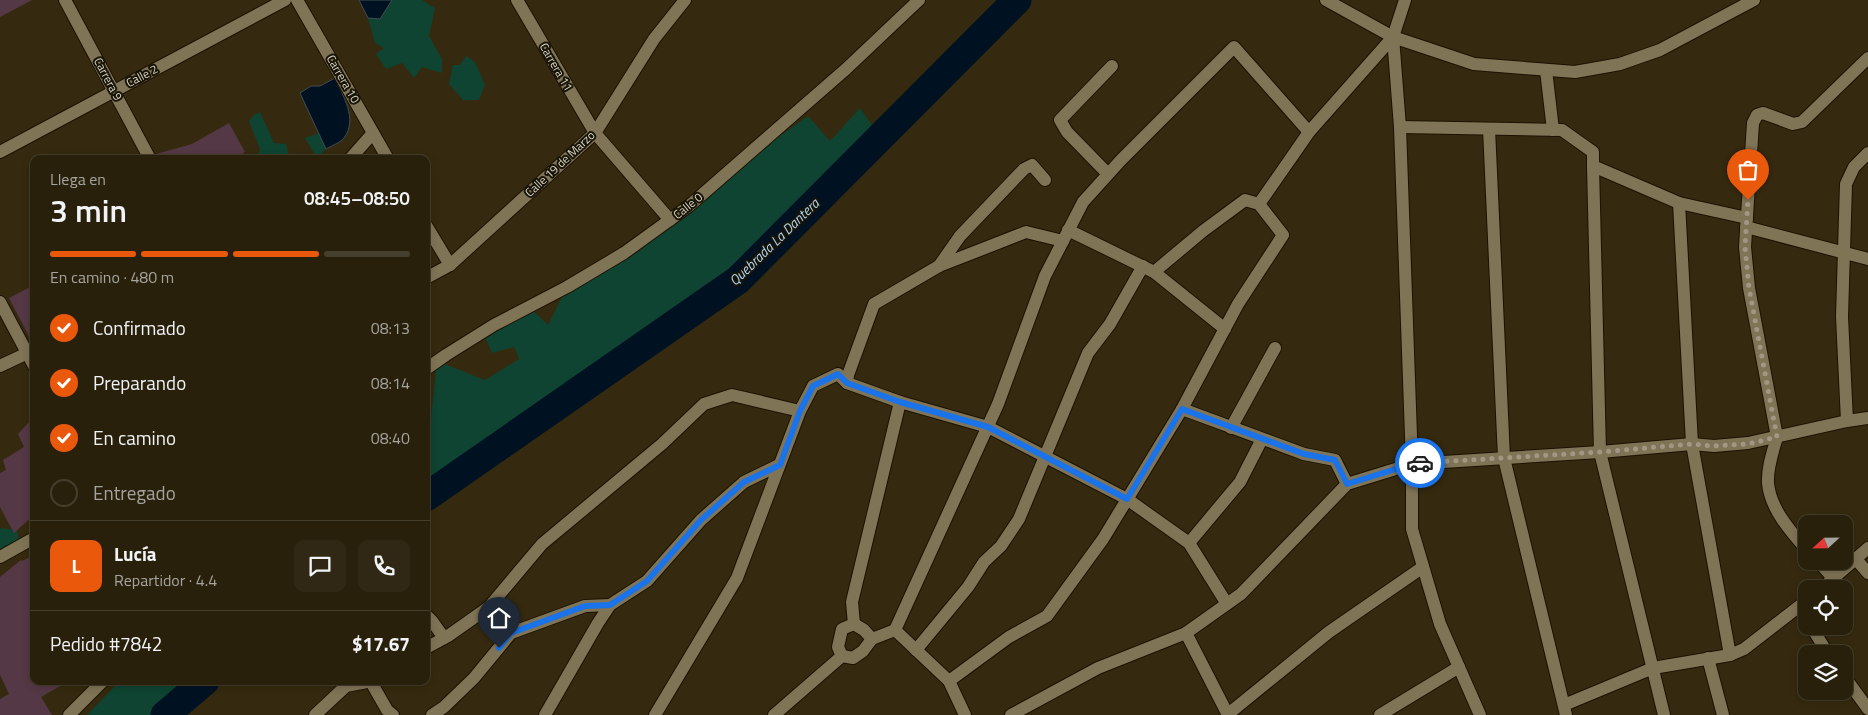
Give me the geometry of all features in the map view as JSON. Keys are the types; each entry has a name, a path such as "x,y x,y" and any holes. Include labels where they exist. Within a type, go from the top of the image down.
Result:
{"street":[{"name":"Carrera 9","path":"65,0 148,155"},
{"name":"Calle 2","path":"0,152 285,0"},
{"name":"Carrera 10","path":"297,0 386,155"},
{"name":"Carrera 11","path":"517,0 595,133 670,220"},
{"name":"Calle 19 de Marzo","path":"430,276 450,265 595,133 654,39 685,0"},
{"name":"Calle 0","path":"430,366 494,325 567,287 624,253 689,206 846,69 919,0"},
{"path":"1326,0 1393,37 1474,64 1575,72 1620,64 1660,50 1754,0"},
{"path":"1405,0 1393,37 1400,127 1412,464 1412,529 1440,624 1480,715"},
{"path":"1259,204 1309,132 1393,37"},
{"path":"842,656 852,658 863,651 872,639 895,630 988,427 1045,276 1082,202 1234,47 1309,132"},
{"path":"1798,540 1772,502 1768,481 1777,437 1749,288 1745,247 1753,123 1757,115 1763,113 1793,124 1802,122 1868,58"},
{"path":"1108,174 1067,132 1060,120 1112,66"},
{"path":"1546,70 1553,130"},
{"path":"1400,127 1562,130 1593,152 1600,452 1664,715"},
{"path":"1489,129 1504,458 1565,710 1652,668 1730,655 1744,649 1798,613"},
{"path":"354,155 373,133"},
{"path":"1847,421 1842,318 1846,184 1854,167 1867,154"},
{"path":"939,266 960,236 1024,169 1032,165 1045,180"},
{"path":"1593,166 1679,202 1868,259"},
{"path":"916,650 968,587 984,562 1001,546 1019,519 1088,353 1149,269 1245,200 1259,204 1283,235 1238,304 1182,409 1103,539 1047,616 1009,637 949,681"},
{"path":"1679,202 1692,444 1730,655"},
{"path":"430,231 450,265"},
{"path":"847,383 848,375 874,304 939,266 1026,232 1066,236 1149,269 1224,329"},
{"path":"0,302 30,351 0,366"},
{"path":"1231,428 1275,348"},
{"path":"655,715 737,578 800,411 813,386 838,374 847,383 900,402 988,427 1127,499 1189,543 1227,604"},
{"path":"430,646 489,607 542,544 662,444 704,404 732,394 800,411"},
{"path":"854,624 852,602 900,402"},
{"path":"1182,409 1304,454 1335,460 1347,484"},
{"path":"1011,715 1098,668 1186,633 1241,594 1347,484 1412,464 1692,444 1722,446 1748,444 1847,421 1868,418"},
{"path":"1189,543 1240,482 1262,439"},
{"path":"545,715 610,605 647,581 701,520 744,482 780,465"},
{"path":"0,558 30,540"},
{"path":"1831,580 1868,548"},
{"path":"1856,559 1868,573"},
{"path":"1186,633 1227,715 1329,632 1423,567"},
{"path":"1826,570 1833,578"},
{"path":"432,715 444,707 474,678 511,633 585,606 610,605"},
{"path":"430,619 444,638"},
{"path":"854,624 864,630 872,639"},
{"path":"842,656 838,647 842,629 854,624"},
{"path":"895,630 949,681 965,715"},
{"path":"774,715 842,656"},
{"path":"1708,658 1723,715"},
{"path":"1380,715 1459,667"},
{"path":"69,715 99,685"},
{"path":"315,715 346,686 352,685"},
{"path":"373,685 387,710 393,715"},
{"path":"1853,688 1868,709"}],"green space":[{"path":"392,0 422,0 435,8 429,36 442,59 442,73 422,67 414,78 402,63 386,69 376,54 384,48 375,43 368,18 380,19"},
{"path":"466,56 475,62 485,85 479,100 463,100 449,84 453,65 460,65"},
{"path":"860,108 872,125 738,280 430,494 430,429 437,361 485,380 519,359 514,347 492,353 483,332 529,307 548,325 567,287 808,116 830,141"},
{"path":"260,112 274,143 286,144 289,155 258,155 260,149 249,121"},
{"path":"319,133 326,149 320,155 315,155 305,138"},
{"path":"0,529 17,530 20,544 0,555"},
{"path":"116,685 211,685 178,715 87,715"}],"water":[{"path":"359,0 392,0 380,19 368,18"},
{"path":"335,78 348,108 350,123 344,138 326,149 300,93 311,86 320,86"}],"building":[{"path":"0,0 32,0 0,17"},
{"path":"229,123 245,152 240,155 156,154 192,144"},
{"path":"30,287 30,338 9,298"},
{"path":"30,421 30,519 14,533 0,507 0,473 6,470 3,460 24,447 18,434"},
{"path":"30,557 30,685 62,685 41,697 52,715 0,715 0,699 9,694 0,675 0,577"}],"waterway":[{"name":"Quebrada La Dantera","path":"430,494 738,280 1017,0"},
{"name":"Quebrada La Dantera","path":"165,715 200,685"}],"way so far":[{"path":"1420,463 1600,452 1692,444 1714,446 1748,444 1777,437 1749,288 1745,247 1748,200"}],"route":[{"path":"499,648 511,633 585,606 610,605 647,581 701,520 744,482 780,465 800,411 813,386 838,374 847,383 900,402 988,427 1127,499 1182,409 1304,454 1335,460 1347,484 1420,463"}]}
